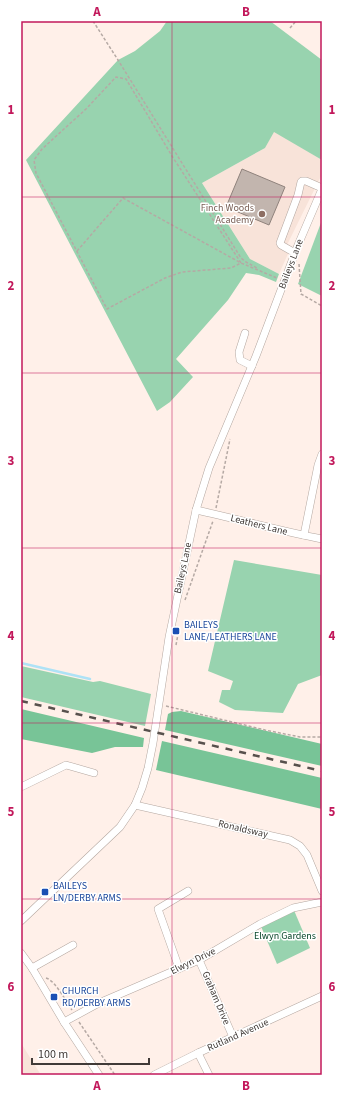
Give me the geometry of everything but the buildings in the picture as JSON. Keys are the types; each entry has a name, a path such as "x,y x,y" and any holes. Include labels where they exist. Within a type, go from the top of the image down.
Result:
{"street":[{"path":"297,256 280,243 298,195 301,182 306,181 322,189"},
{"name":"Baileys Lane","path":"21,921 120,827 135,805 142,788 148,768 169,637 196,510 209,468 297,256 322,189"},
{"path":"245,333 239,352 240,360 252,366"},
{"path":"304,535 322,454"},
{"name":"Leathers Lane","path":"196,510 322,539"},
{"path":"21,787 66,765 94,773"},
{"name":"Ronaldsway","path":"135,805 290,840 300,846 306,855 322,891"},
{"path":"179,968 158,909 188,891"},
{"name":"Elwyn Drive","path":"64,1022 99,1003 199,960 260,924 293,908 322,902"},
{"path":"32,968 74,945"},
{"path":"21,953 99,1075"},
{"name":"Graham Drive","path":"199,960 233,1037"},
{"name":"Rutland Avenue","path":"154,1075 322,996"},
{"path":"198,1053 209,1075"}],"path":[{"path":"76,251 123,198 241,262 278,278 251,266 242,258 93,21"},
{"path":"290,28 296,21"},
{"path":"116,77 126,79 172,156 241,262 231,268 182,272 165,278 107,309 36,173 34,160 42,149 86,109 116,77"},
{"path":"297,256 301,294 322,306"},
{"path":"184,604 215,514 230,437"},
{"path":"175,649 180,626"},
{"path":"158,705 300,738 322,737"}],"shaded area":[{"name":"Finch Woods Academy","path":"274,131 322,160 322,174 287,245 291,247 279,274 250,259 202,183 265,148"},
{"path":"21,1043 41,1075 21,1075"}],"green space":[{"path":"167,21 270,21 322,60 322,160 274,132 265,148 202,183 250,259 279,274 276,282 259,275 246,273 228,300 176,359 193,377 170,402 157,411 26,160 118,60 135,51 160,31"},
{"path":"322,220 322,296 298,284"},
{"path":"234,560 322,575 322,675 298,684 283,713 235,710 219,702 222,690 230,690 233,681 208,671"},
{"path":"21,666 93,682 100,681 151,694 145,726 21,697"},
{"path":"21,709 144,738 143,747 115,747 92,753 21,739"},
{"path":"181,711 322,744 322,766 165,730 168,714"},
{"path":"162,741 322,778 322,809 156,770"},
{"name":"Elwyn Gardens","path":"293,908 310,948 277,964 260,924"}],"waterway":[{"path":"21,663 90,679"}],"railway":[{"path":"21,701 322,771"}],"place":[{"name":"Finch Woods Academy","path":"262,214"},
{"name":"BAILEYS LANE/LEATHERS LANE","path":"176,631"},
{"name":"BAILEYS LN/DERBY ARMS","path":"45,892"},
{"name":"CHURCH RD/DERBY ARMS","path":"54,997"}]}
